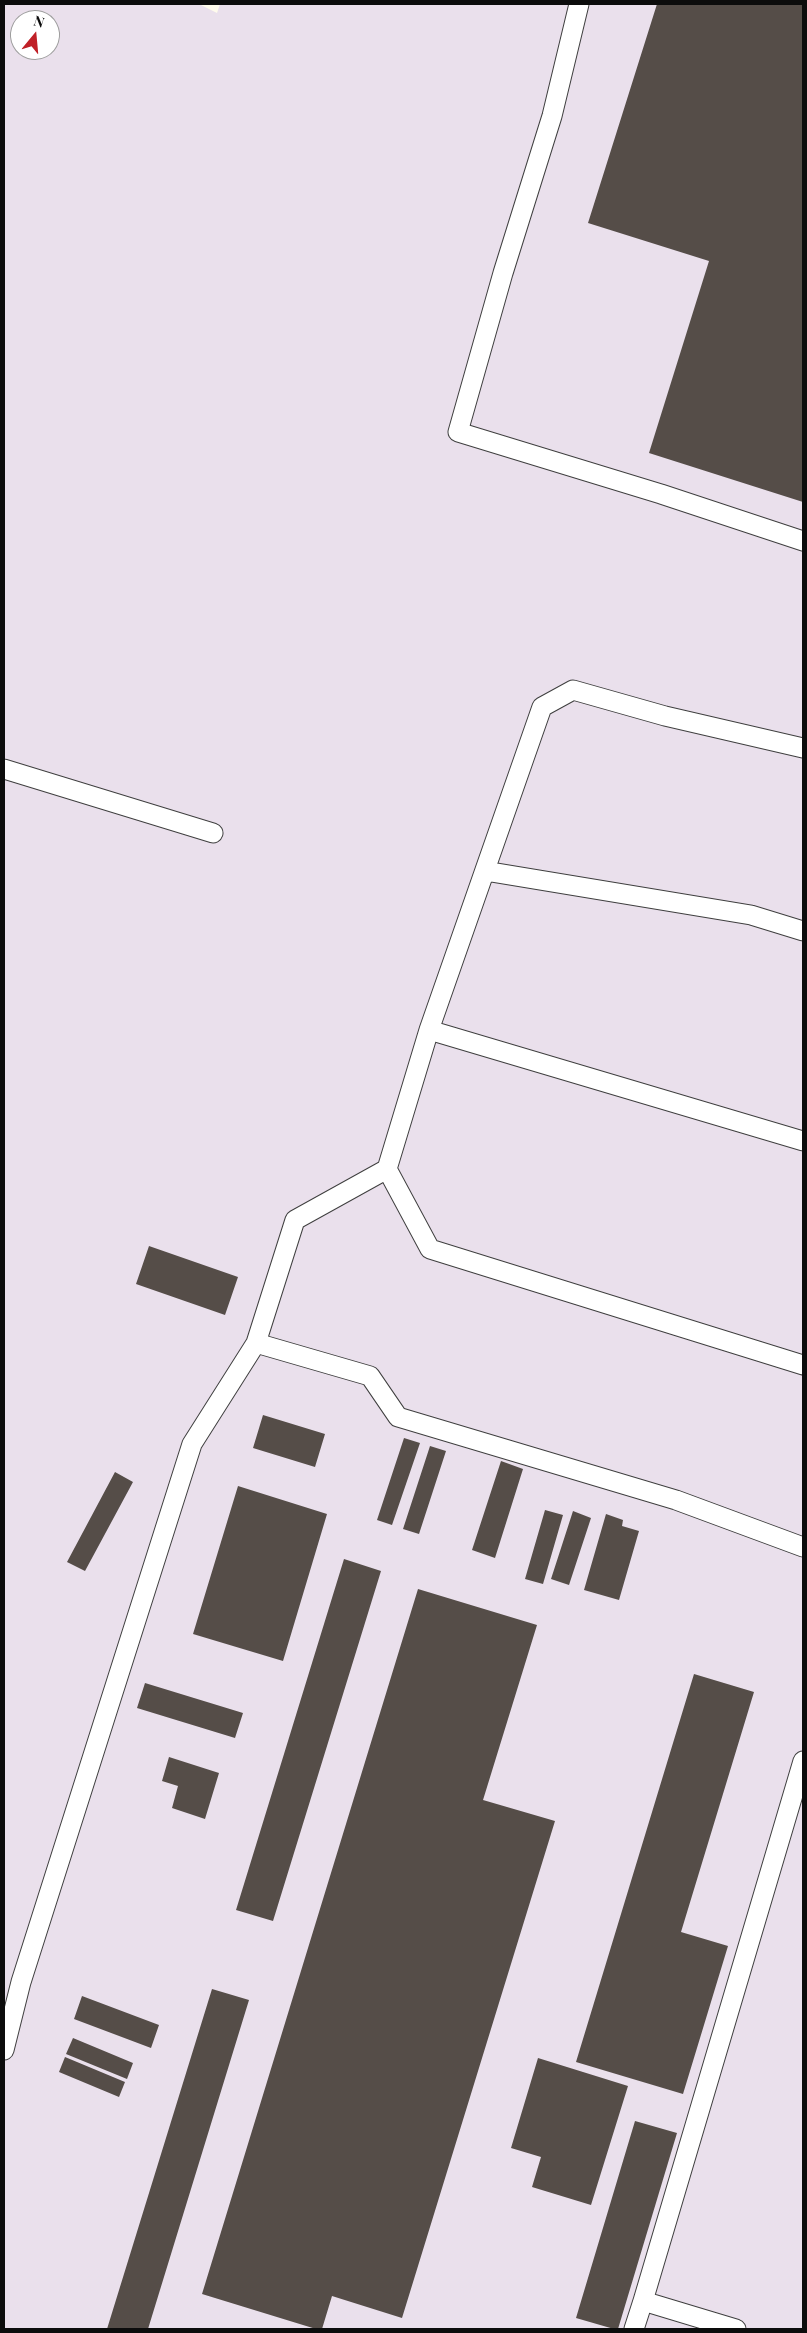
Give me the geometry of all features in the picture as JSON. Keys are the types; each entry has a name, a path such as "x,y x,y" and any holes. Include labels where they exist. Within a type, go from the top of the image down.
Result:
{"lane":[{"path":"579,4 552,116 503,273 458,432 661,494 803,541"},
{"path":"4,2050 21,1982 192,1444 256,1343 295,1220 387,1170 429,1030 542,707 573,690 665,716 803,748"},
{"path":"4,770 213,833"},
{"path":"485,871 751,915 803,932"},
{"path":"429,1030 803,1141"},
{"path":"387,1170 430,1249 803,1365"},
{"path":"256,1343 370,1376 398,1417 676,1500 803,1547"},
{"path":"634,2329 803,1760"},
{"path":"643,2301 736,2329"}],"shaded area":[{"path":"4,4 199,4 217,13 220,4 803,4 803,2329 4,2329"}],"building":[{"path":"657,4 803,4 803,502 649,453 709,261 588,223"},
{"path":"149,1246 238,1277 225,1315 136,1284"},
{"path":"263,1415 325,1434 315,1467 253,1448"},
{"path":"404,1438 420,1443 392,1525 377,1520"},
{"path":"430,1446 446,1451 419,1534 403,1529"},
{"path":"501,1461 523,1469 495,1558 472,1550"},
{"path":"115,1472 133,1482 85,1571 67,1562"},
{"path":"238,1486 327,1514 283,1661 193,1634"},
{"path":"545,1510 563,1515 543,1584 525,1579"},
{"path":"573,1511 591,1518 569,1585 551,1579"},
{"path":"606,1514 623,1520 622,1526 639,1531 619,1600 584,1590"},
{"path":"344,1559 381,1571 273,1921 236,1910"},
{"path":"418,1589 537,1625 483,1800 555,1821 402,2318 332,2296 322,2329 316,2329 202,2294"},
{"path":"694,1674 754,1692 681,1932 728,1946 683,2094 576,2062"},
{"path":"145,1683 243,1713 235,1738 137,1708"},
{"path":"169,1757 219,1773 205,1819 172,1808 178,1786 162,1781"},
{"path":"212,1989 249,2000 148,2329 107,2329"},
{"path":"82,1996 159,2025 151,2048 74,2019"},
{"path":"73,2038 133,2063 127,2079 66,2054"},
{"path":"65,2057 125,2082 119,2097 59,2072"},
{"path":"538,2058 628,2086 591,2205 532,2187 541,2157 511,2148"},
{"path":"635,2121 677,2133 618,2329 614,2329 576,2318"}]}
